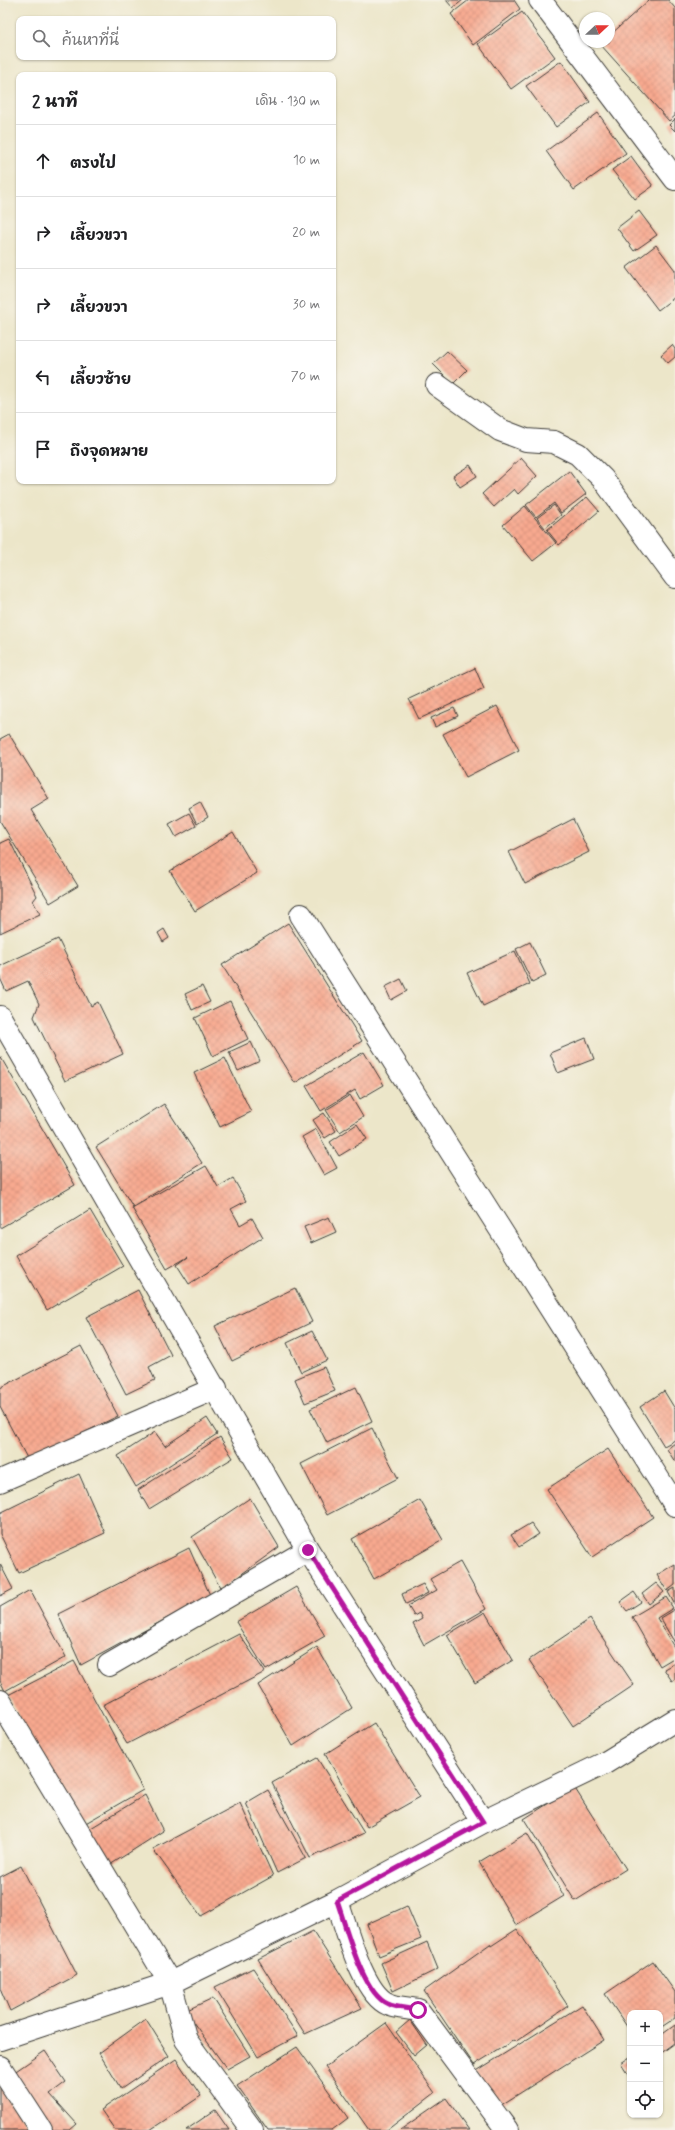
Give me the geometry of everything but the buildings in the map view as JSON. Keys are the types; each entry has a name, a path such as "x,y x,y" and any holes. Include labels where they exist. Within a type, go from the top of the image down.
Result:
{"street":[{"path":"540,0 672,169"},
{"path":"437,385 500,430 526,440 554,442 578,454 603,479 675,577"},
{"path":"301,915 675,1504"},
{"path":"0,1017 216,1388 308,1550 483,1822"},
{"path":"0,1481 216,1388"},
{"path":"109,1665 308,1550"},
{"path":"0,1701 170,1983 186,2040 252,2130"},
{"path":"0,2039 170,1983 337,1901 483,1822 605,1763 675,1720"},
{"path":"337,1901 362,1974 375,1993 387,2004 418,2010 507,2130"},
{"path":"0,2067 40,2130"}],"route":[{"path":"308,1550 483,1822 337,1901 362,1974 375,1993 387,2004 418,2010"}]}
